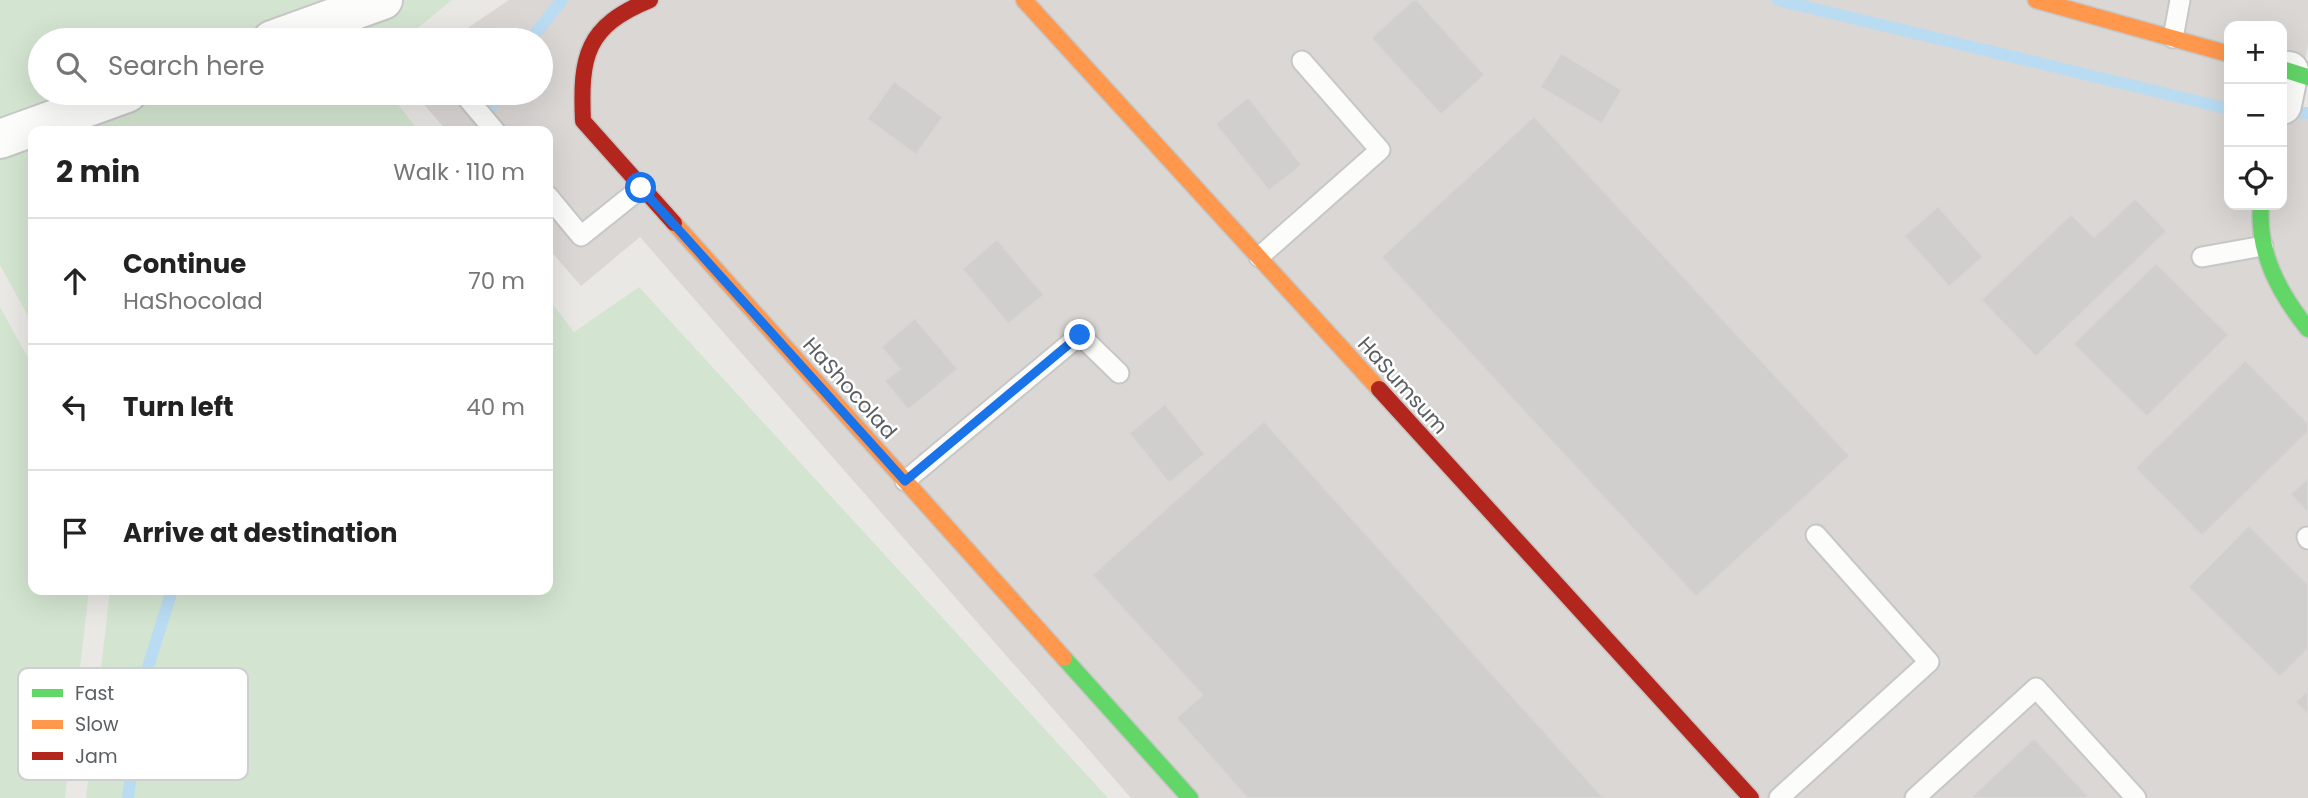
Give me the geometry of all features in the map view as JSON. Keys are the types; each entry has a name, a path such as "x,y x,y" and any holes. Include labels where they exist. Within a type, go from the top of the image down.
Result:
{"street":[{"path":"305,28 383,0"},
{"name":"HaShocolad","path":"650,0 627,8 600,28 586,54 580,86 583,121 1190,798"},
{"name":"HaSumsum","path":"1024,0 1751,798"},
{"path":"2036,0 2224,53"},
{"path":"36,126 94,105"},
{"path":"0,139 28,129"},
{"path":"2261,210 2263,246 2275,277 2308,329"}],"lane":[{"path":"2173,38 2180,0"},
{"path":"1259,257 1380,149 1302,61"},
{"path":"473,105 491,126"},
{"path":"553,202 581,236 641,188"},
{"path":"2202,257 2263,246"},
{"path":"905,481 1080,335 1119,373"},
{"path":"1779,798 1929,662 1816,535"},
{"path":"1915,798 2036,688 2136,798"}],"shaded area":[{"path":"509,0 2308,0 2308,44 2298,112 2308,116 2308,798 1131,798 640,237 581,286 553,254 553,126 443,126 424,105 553,105 553,28 468,28"}],"green space":[{"path":"0,0 452,0 418,28 28,28 28,105 398,105 415,126 28,126 28,316 0,265"},
{"path":"639,287 1108,798 86,798 88,780 248,780 248,668 101,668 109,595 553,595 553,305 574,332"},
{"path":"0,307 28,358 28,595 88,595 80,668 18,668 18,780 67,780 65,798 0,798"}],"building":[{"path":"1413,0 1417,0 1485,75 1441,115 1371,38"},
{"path":"1561,53 1622,90 1602,124 1540,87"},
{"path":"894,81 943,117 916,155 867,119"},
{"path":"1248,97 1302,165 1269,191 1215,124"},
{"path":"1534,116 1850,456 1696,597 1381,257"},
{"path":"2135,198 2167,231 2036,357 1981,300 2071,214 2094,237"},
{"path":"1938,206 1983,257 1949,287 1904,236"},
{"path":"997,239 1044,295 1008,324 962,269"},
{"path":"2156,263 2229,335 2147,417 2073,344"},
{"path":"915,318 958,369 908,410 884,381 900,369 881,347"},
{"path":"2245,360 2308,423 2308,432 2202,536 2135,468"},
{"path":"1165,404 1205,454 1169,483 1129,433"},
{"path":"1264,421 1604,798 1247,798 1176,718 1202,695 1092,575"},
{"path":"2308,478 2308,513 2290,494"},
{"path":"2249,525 2308,584 2308,649 2280,677 2188,587"},
{"path":"2308,690 2308,715 2295,702"},
{"path":"2034,738 2090,798 1970,798"}],"waterway":[{"path":"540,28 562,0"},
{"path":"1778,0 2224,108"},
{"path":"482,126 492,105"},
{"path":"2287,112 2308,113"},
{"path":"148,668 170,595"},
{"path":"128,798 131,780"}],"traffic: fast":[{"path":"2287,71 2308,77"},
{"path":"2261,210 2263,239 2272,271 2288,301 2308,329"},
{"path":"1064,658 1190,798"}],"traffic: slow":[{"path":"1024,0 1379,389"},
{"path":"2036,0 2224,53"},
{"path":"674,223 1064,658"}],"traffic: jam":[{"path":"650,0 612,21 591,46 583,78 583,121 674,223"},
{"path":"1379,389 1751,798"}],"route":[{"path":"641,188 905,481 1080,335"}]}
